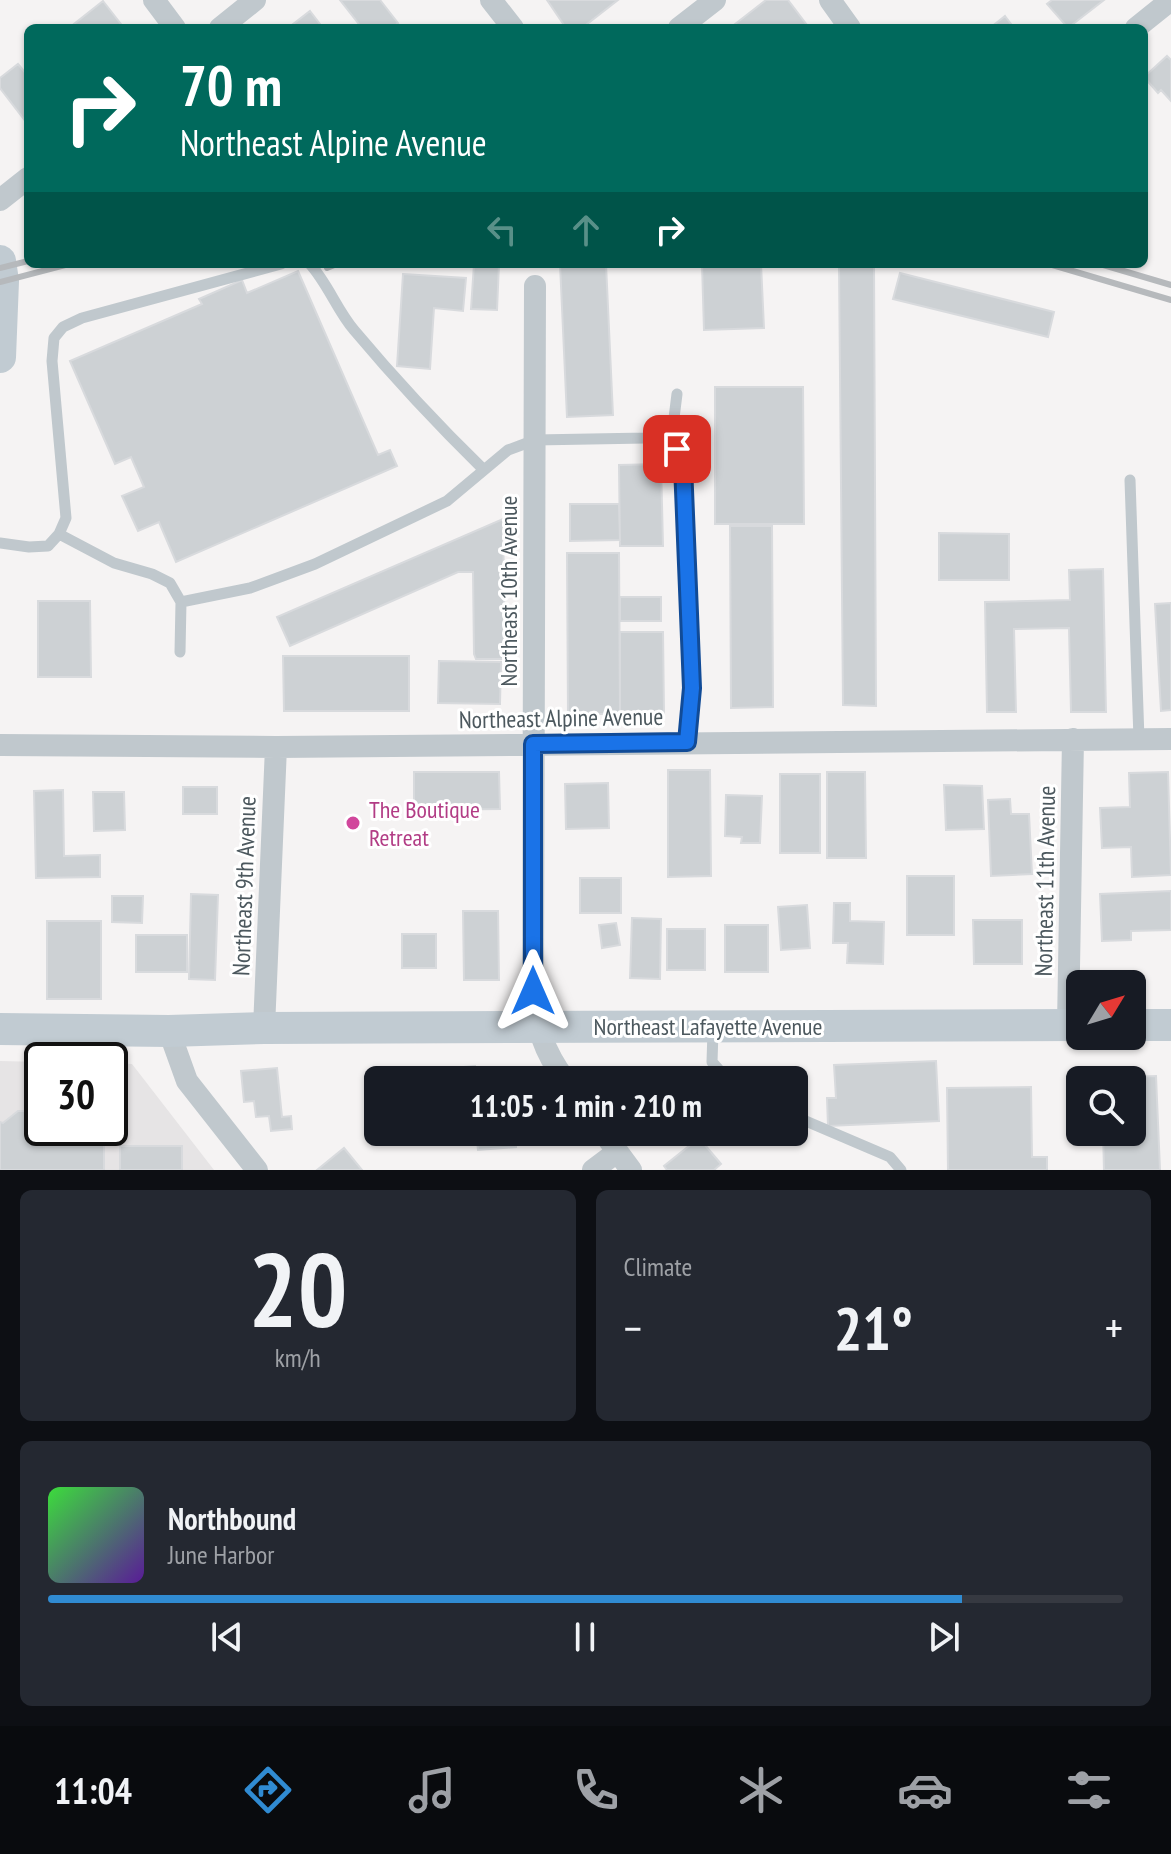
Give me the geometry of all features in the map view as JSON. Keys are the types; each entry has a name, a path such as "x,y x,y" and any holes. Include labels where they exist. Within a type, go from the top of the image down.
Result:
{"main road":[{"path":"0,261 3,281 0,357"},
{"name":"Northeast Lafayette Avenue","path":"0,1029 169,1031 1066,1025"},
{"path":"1146,1025 1171,1025"}],"street":[{"path":"154,0 172,24"},
{"path":"225,24 255,0"},
{"path":"491,0 510,24"},
{"path":"684,24 715,0"},
{"path":"830,0 847,24"},
{"path":"1141,24 1171,0"},
{"path":"0,200 24,181"},
{"name":"Northeast 10th Avenue","path":"535,286 533,991 536,1027 555,1066"},
{"name":"Northeast 11th Avenue","path":"1073,739 1074,970"},
{"name":"Northeast Alpine Avenue","path":"0,745 276,747 1171,739"},
{"name":"Northeast 9th Avenue","path":"264,1028 276,747"},
{"path":"169,1031 187,1081 257,1170"},
{"path":"613,1146 631,1170"},
{"path":"593,1170 617,1152"}],"lane":[{"path":"0,543 48,546 59,534 66,518 52,361 54,338 63,327 82,318 266,268"},
{"path":"314,268 352,328 484,470"},
{"path":"677,394 672,434 683,465 692,688 687,742"},
{"path":"181,602 250,588 315,564 447,501 508,450 535,440 646,438 672,434"},
{"path":"1130,480 1139,739"},
{"path":"59,534 114,563 152,574 170,583 181,602 180,652"},
{"path":"713,1026 712,1062 716,1066"},
{"path":"808,1122 890,1157 901,1170"}],"shaded area":[{"path":"0,1061 24,1062 24,1146 128,1146 128,1064 132,1064 214,1170 0,1170"}],"building":[{"path":"340,0 380,0 398,23 397,24 359,24"},
{"path":"547,0 618,0 587,24 563,24"},
{"path":"766,0 788,0 806,24 735,24"},
{"path":"1052,0 1104,0 1073,24 1064,24 1047,4"},
{"path":"103,1 121,24 74,24"},
{"path":"310,11 320,24 293,24"},
{"path":"1005,16 1011,24 995,24"},
{"path":"1167,56 1171,60 1171,101 1148,82 1148,73"},
{"path":"18,64 24,71 24,119 0,88 0,78"},
{"path":"474,268 499,268 497,310 471,309"},
{"path":"560,268 606,268 613,415 567,417"},
{"path":"702,268 761,268 764,328 704,330"},
{"path":"839,268 874,268 876,706 843,705"},
{"path":"298,271 378,455 390,450 397,466 176,562 159,522 138,531 122,496 144,487 131,457 115,464 70,361 202,304 199,299 242,280 247,293"},
{"path":"900,273 1054,312 1048,337 893,299"},
{"path":"403,274 466,278 463,311 434,308 430,369 397,366"},
{"path":"715,387 803,387 804,524 715,524"},
{"path":"661,464 663,546 620,546 619,465"},
{"path":"570,504 619,504 620,540 570,541"},
{"path":"503,519 505,659 476,659 474,654 473,572 458,572 290,646 277,617"},
{"path":"730,526 772,526 773,707 731,708"},
{"path":"939,533 1009,534 1009,580 939,580"},
{"path":"567,553 619,553 620,714 568,714"},
{"path":"1103,569 1106,712 1071,712 1069,628 1014,629 1016,712 987,712 985,602 1070,600 1069,570"},
{"path":"620,597 661,597 661,621 620,621"},
{"path":"38,601 90,601 91,677 38,677"},
{"path":"1171,603 1171,710 1161,711 1155,604"},
{"path":"620,632 663,632 664,714 620,714"},
{"path":"283,656 409,656 409,711 284,711"},
{"path":"439,661 501,662 500,704 438,703"},
{"path":"668,770 710,770 711,876 668,877"},
{"path":"414,772 499,772 500,809 414,810"},
{"path":"827,772 865,772 866,858 827,858"},
{"path":"1168,772 1171,875 1132,877 1131,847 1102,848 1100,808 1130,807 1129,773"},
{"path":"780,774 820,774 820,853 780,853"},
{"path":"608,783 609,828 566,829 565,784"},
{"path":"944,785 982,786 984,829 946,830"},
{"path":"183,787 217,787 217,814 183,814"},
{"path":"63,790 64,856 100,855 100,877 36,878 34,791"},
{"path":"93,792 124,792 125,830 94,831"},
{"path":"726,795 762,796 760,843 741,843 742,837 725,836"},
{"path":"1010,799 1011,814 1029,814 1032,874 991,876 988,800"},
{"path":"907,876 954,876 954,935 907,935"},
{"path":"580,878 621,878 621,913 580,913"},
{"path":"1171,891 1171,930 1131,931 1131,940 1102,941 1100,894"},
{"path":"191,894 218,895 215,980 189,979"},
{"path":"112,896 143,896 142,923 112,922"},
{"path":"834,903 850,903 850,921 884,922 883,964 847,963 848,943 833,943"},
{"path":"807,905 810,948 781,950 778,907"},
{"path":"463,911 498,911 499,980 464,980"},
{"path":"632,918 661,919 660,979 630,978"},
{"path":"973,920 1022,920 1022,964 974,964"},
{"path":"47,921 101,921 101,999 47,999"},
{"path":"616,923 620,945 602,948 599,925"},
{"path":"725,925 768,925 768,972 725,972"},
{"path":"667,929 705,929 705,970 667,970"},
{"path":"402,934 436,934 436,968 402,968"},
{"path":"136,935 187,935 187,972 136,972"},
{"path":"936,1061 939,1121 828,1126 827,1098 836,1098 834,1065"},
{"path":"277,1068 282,1117 291,1116 292,1129 271,1131 269,1116 256,1117 254,1101 244,1102 241,1071"},
{"path":"1146,1076 1156,1076 1160,1170 1104,1170 1103,1146 1146,1146"},
{"path":"1031,1087 1032,1157 1047,1157 1047,1170 948,1170 947,1088"},
{"path":"18,1111 24,1111 24,1146 104,1146 104,1170 0,1170 0,1122 3,1123"},
{"path":"120,1146 182,1146 182,1170 120,1170"},
{"path":"478,1146 516,1146 516,1147 478,1150"},
{"path":"689,1146 706,1146 721,1164 714,1170 667,1170 664,1166"},
{"path":"344,1148 362,1170 317,1170"}],"railway":[{"path":"0,268 24,262"},
{"path":"0,282 54,268"},
{"path":"1063,268 1171,300"},
{"path":"1114,268 1171,285"}],"place":[{"name":"The Boutique Retreat","path":"353,823"}],"route":[{"path":"533,991 533,744 687,742 692,688 683,465 677,449"}]}
